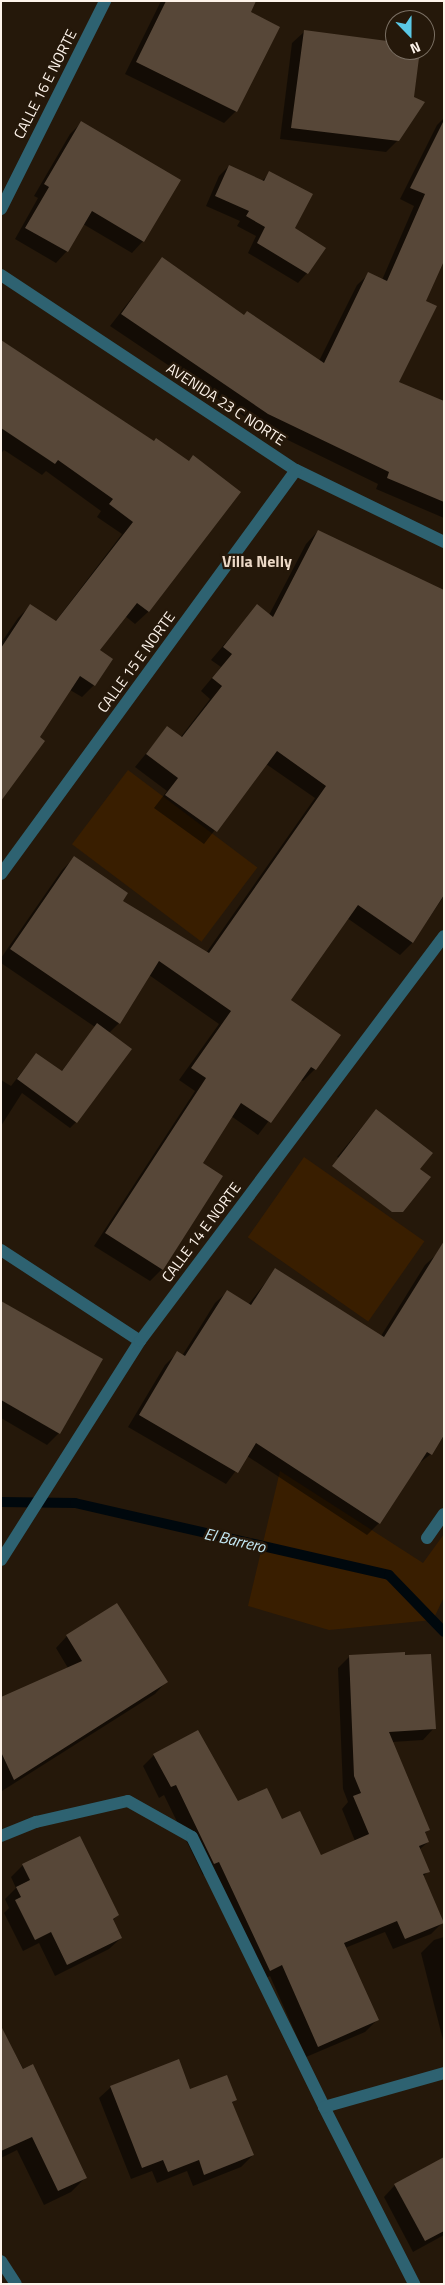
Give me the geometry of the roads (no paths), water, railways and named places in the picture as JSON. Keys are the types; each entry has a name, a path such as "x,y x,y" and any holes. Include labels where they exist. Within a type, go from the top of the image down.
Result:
{"street":[{"name":"CALLE 16 E NORTE","path":"1,208 105,1"},
{"name":"AVENIDA 23 C NORTE","path":"1,275 296,470 444,542"},
{"name":"CALLE 15 E NORTE","path":"1,874 296,470"},
{"name":"CALLE 14 E NORTE","path":"1,1560 140,1341 444,936"},
{"path":"1,1250 140,1341"},
{"path":"427,1538 444,1514"},
{"path":"1,1836 36,1822 128,1802 192,1837 414,2284"},
{"path":"324,2106 444,2073"},
{"path":"1,2261 16,2284"}],"waterway":[{"name":"El Barrero","path":"1,1502 75,1503 389,1575 444,1632"}],"district":[{"name":"Villa Nelly","path":"257,561"}]}
